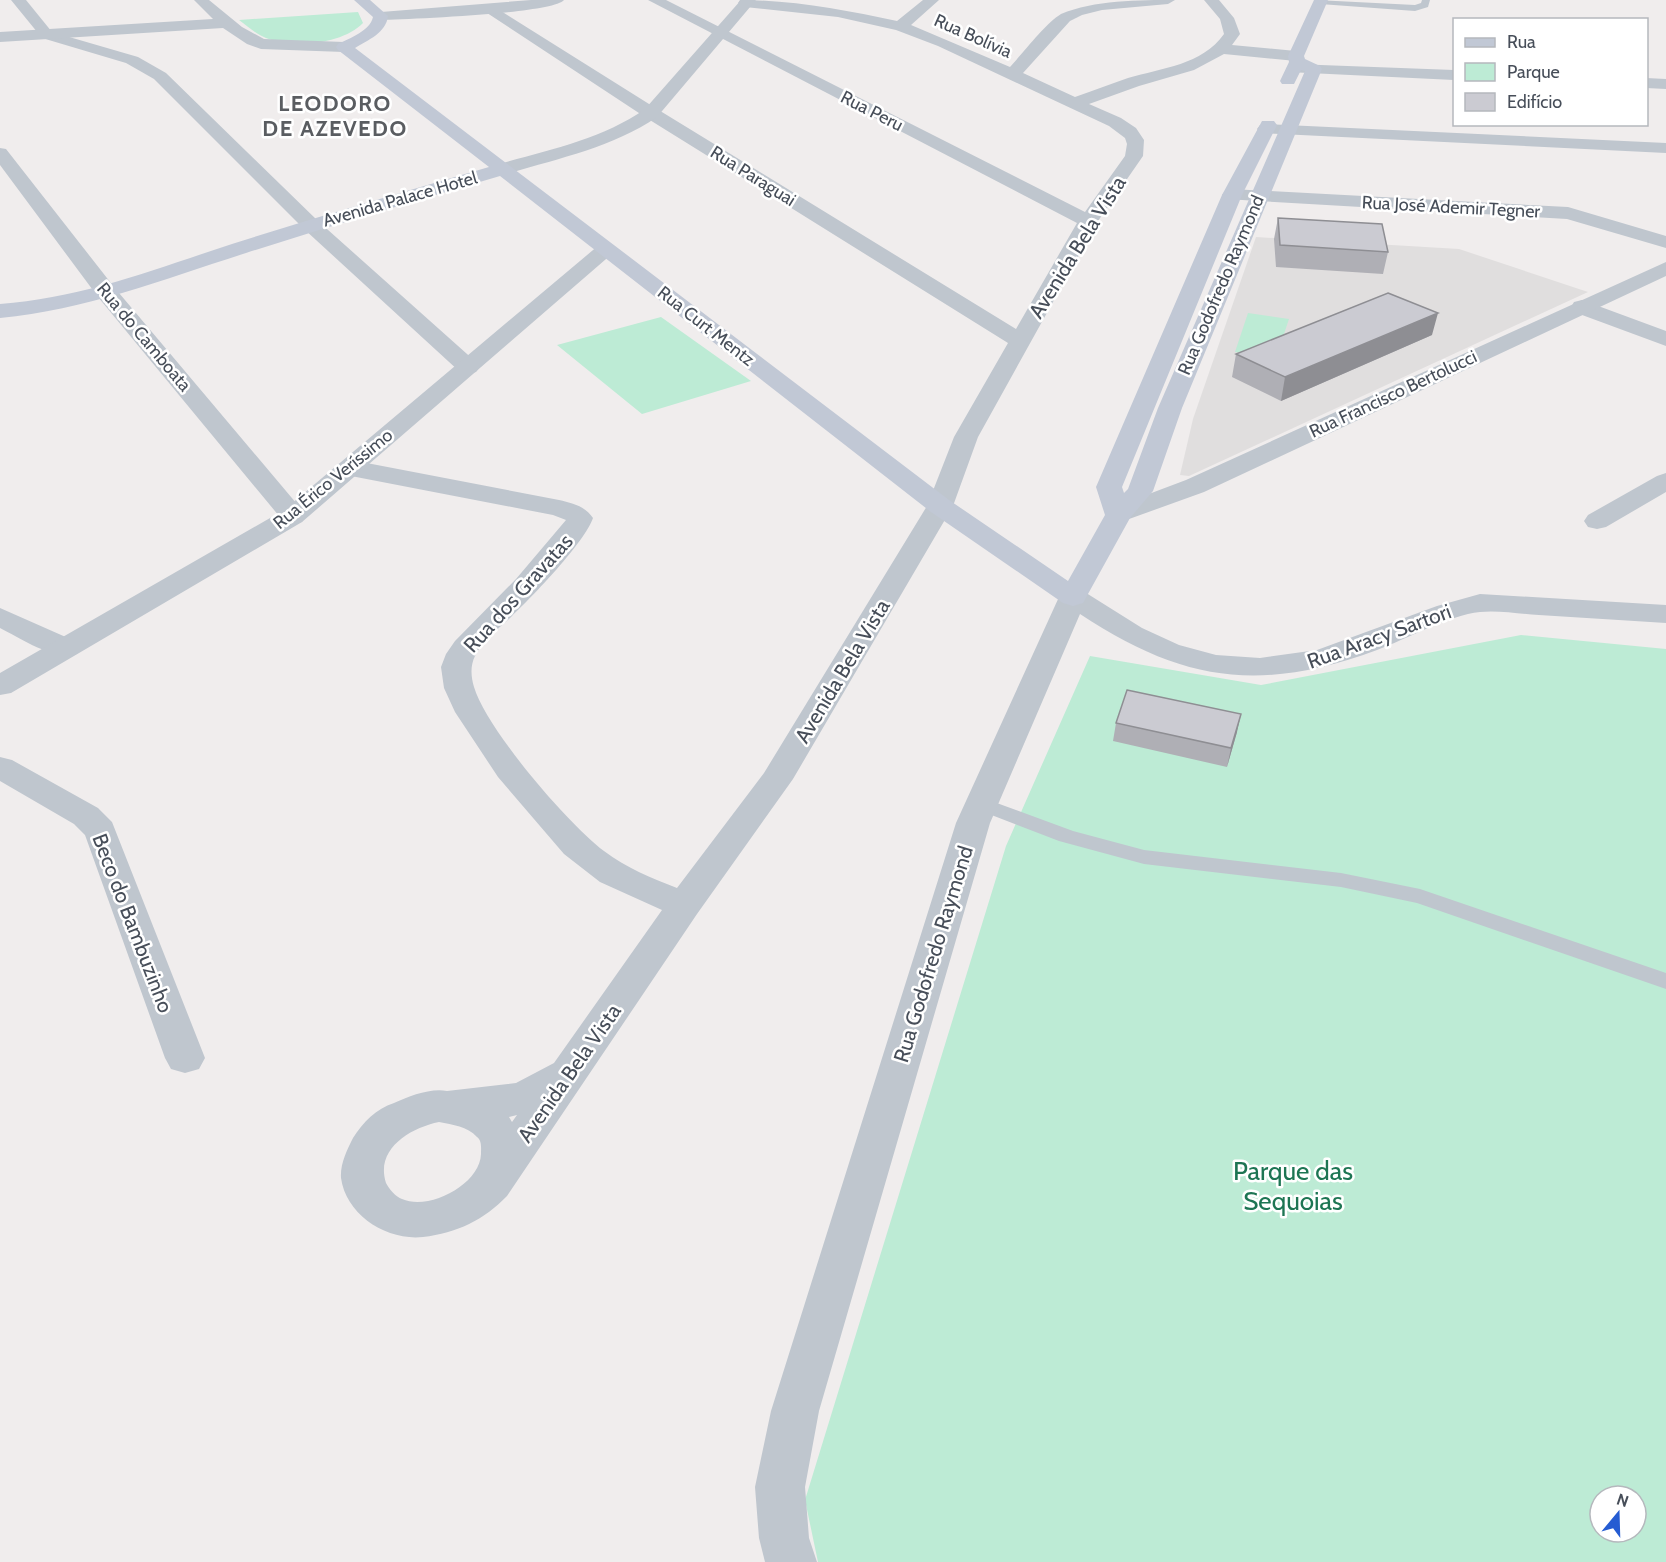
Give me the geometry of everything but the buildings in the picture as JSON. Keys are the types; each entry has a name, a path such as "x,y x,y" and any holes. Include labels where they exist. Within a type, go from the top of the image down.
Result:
{"main road":[{"path":"344,47 377,28 381,16 361,0"},
{"name":"Rua Godofredo Raymond","path":"1118,516 1109,487 1232,195 1300,61 1320,0"},
{"name":"Rua Curt Mentz","path":"344,47 940,506 1073,597"},
{"name":"Rua Godofredo Raymond","path":"1073,597 1118,516 1140,491 1170,408 1258,197 1289,130 1300,61"},
{"name":"Avenida Palace Hotel","path":"0,311 45,306 106,292 311,225 503,169"}],"street":[{"path":"18,0 48,35 132,60 160,76 311,225 468,367"},
{"path":"201,0 226,23 249,39 261,44 344,47"},
{"path":"381,16 488,9 557,0"},
{"name":"Rua Peru","path":"655,0 1088,221"},
{"path":"900,26 933,0"},
{"path":"1012,75 1065,18 1074,13 1102,6 1168,0"},
{"path":"1075,103 1133,82 1178,71 1225,45 1232,34 1231,26 1212,0"},
{"name":"Rua Bolívia","path":"722,1 838,13 900,26 944,43 1115,122 1135,138"},
{"name":"Avenida Palace Hotel","path":"503,169 616,134 639,123 651,113 747,2"},
{"name":"Rua Paraguai","path":"488,9 651,113 1020,341"},
{"path":"0,37 226,23"},
{"path":"1225,45 1300,61 1453,75"},
{"path":"1648,83 1666,84"},
{"path":"1266,129 1666,147"},
{"name":"Avenida Bela Vista","path":"497,1177 503,1157 501,1138 492,1124 478,1113 459,1107 439,1106 417,1110 397,1119 380,1133 368,1149 362,1167 363,1184 372,1201 389,1214 412,1219 437,1218 462,1209 476,1200 497,1177 684,905 777,780 940,506 966,437 1088,221 1134,156 1138,146 1135,138"},
{"name":"Rua do Camboata","path":"0,153 106,292 293,516"},
{"name":"Rua José Ademir Tegner","path":"1232,195 1568,213 1666,242"},
{"name":"Rua Érico Veríssimo","path":"0,686 293,516 606,249"},
{"name":"Rua Francisco Bertolucci","path":"1118,516 1195,486 1666,268"},
{"path":"1582,307 1666,339"},
{"name":"Rua dos Gravatas","path":"351,468 559,508 580,518 578,526 529,582 461,654 455,672 458,690 472,716 492,744 540,810 563,835 591,860 626,881 684,905"},
{"path":"1597,521 1666,481"},
{"name":"Rua Aracy Sartori","path":"1073,597 1126,630 1167,651 1216,663 1256,669 1299,665 1352,649 1454,608 1480,603 1666,614"},
{"name":"Rua Godofredo Raymond","path":"791,1562 784,1538 780,1487 795,1412 973,823 1073,597"},
{"path":"0,617 66,648"},
{"name":"Beco do Bambuzinho","path":"0,767 86,816 100,830 185,1058"},
{"path":"439,1106 516,1101 542,1091 570,1071"}],"lane":[{"path":"1320,0 1415,8 1425,5 1426,0"},
{"path":"983,804 1066,836 1144,857 1341,880 1420,896 1666,981"}],"shaded area":[{"path":"1256,237 1459,249 1588,292 1189,476 1180,475 1193,419"}],"green space":[{"path":"358,12 363,23 354,30 331,40 303,44 266,38 239,20"},
{"path":"1248,313 1289,319 1276,358 1235,352"},
{"path":"661,317 751,381 642,414 557,345"},
{"name":"Parque das Sequoias","path":"1521,635 1666,649 1666,1562 818,1562 805,1500 1006,846 1090,656 1261,685"}],"district":[{"name":"LEODORO DE AZEVEDO","path":"335,116"}]}
